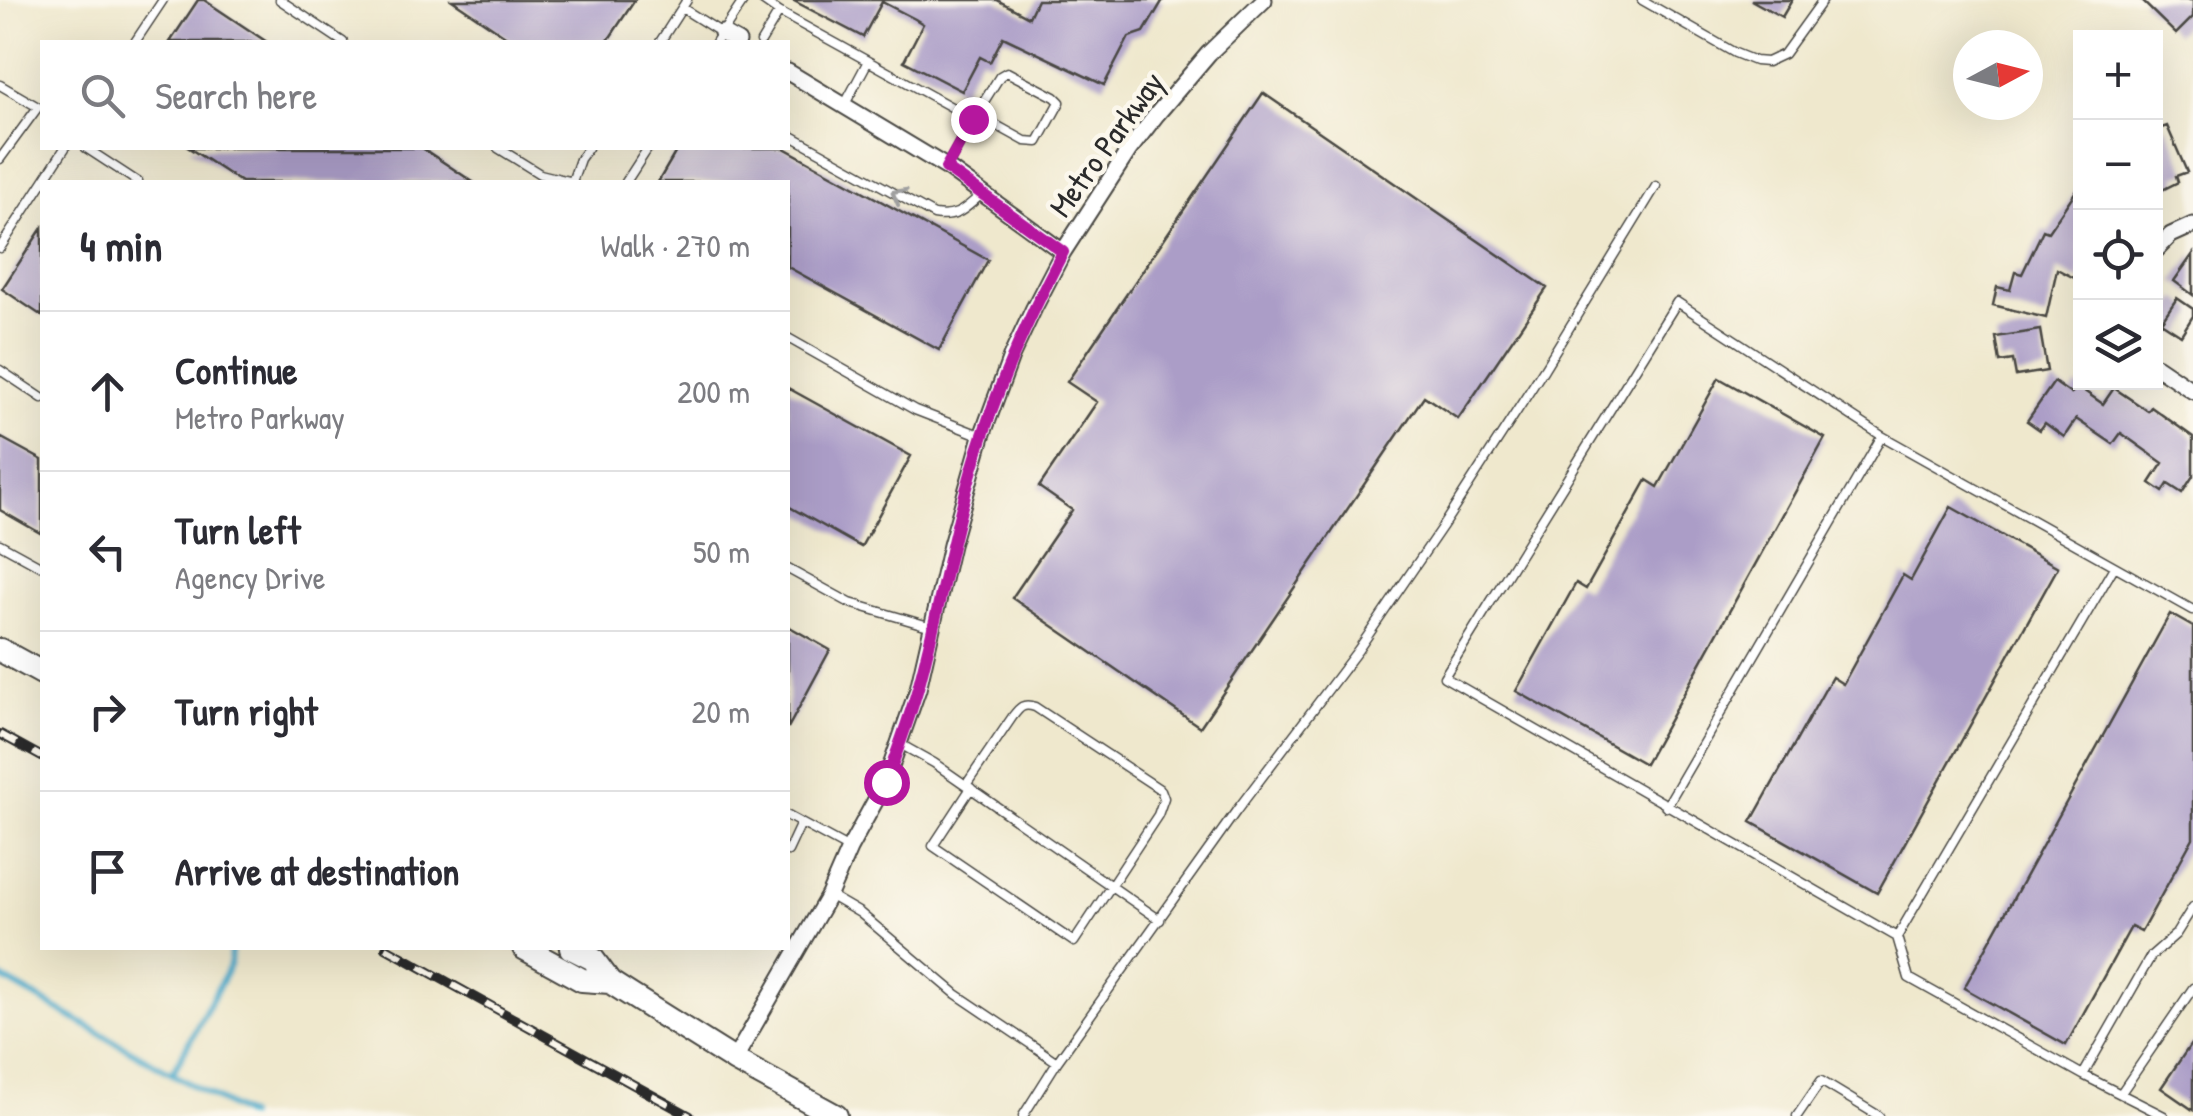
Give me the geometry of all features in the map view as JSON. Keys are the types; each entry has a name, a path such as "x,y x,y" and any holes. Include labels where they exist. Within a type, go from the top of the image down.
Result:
{"main road":[{"path":"0,650 40,672"},
{"path":"528,950 582,980 610,982"},
{"path":"575,950 593,960 610,982 734,1060 836,1116"}],"street":[{"name":"Metro Parkway","path":"734,1060 829,895 849,848 886,782 918,689 951,545 982,436 1034,308 1063,252 1130,150 1209,53 1264,0"},
{"path":"790,73 946,168 1063,252"},
{"path":"2163,243 2193,224"},
{"path":"2163,371 2193,391"}],"lane":[{"path":"136,40 163,0"},
{"path":"280,0 340,40"},
{"path":"661,40 685,4 719,38 744,0"},
{"path":"762,0 868,61 975,116 1025,141 1038,142 1060,102 1007,72 1000,76 975,116 946,168"},
{"path":"1642,0 1735,54 1767,62 1784,54 1824,0"},
{"path":"763,40 779,12"},
{"path":"844,106 868,61"},
{"path":"0,84 38,107 0,159"},
{"path":"790,135 934,215 949,218 982,194"},
{"path":"44,180 64,150"},
{"path":"89,150 135,180"},
{"path":"501,150 555,180"},
{"path":"574,180 587,150"},
{"path":"627,180 647,150"},
{"path":"0,248 40,186"},
{"path":"1023,1116 1442,527 1656,186"},
{"path":"2164,1116 1909,978 1896,937 1444,677 1677,302 1882,436 2193,610"},
{"path":"790,339 915,410 982,436"},
{"path":"0,370 40,397"},
{"path":"1666,807 1882,436"},
{"path":"0,544 40,567"},
{"path":"1896,937 2114,567"},
{"path":"790,571 850,603 932,627"},
{"path":"1020,706 1035,707 1161,790 1164,798 1158,815 1111,886 1074,942 932,846 1020,706"},
{"path":"900,744 1160,920"},
{"path":"790,817 849,848"},
{"path":"790,847 801,823"},
{"path":"829,895 860,914 956,994 1058,1062"},
{"path":"2084,1075 2151,956 2176,934 2193,907"},
{"path":"2121,1093 2193,988"},
{"path":"1797,1116 1820,1081 1879,1116"}],"building":[{"path":"198,0 204,0 264,40 171,40"},
{"path":"452,0 635,0 608,40 511,40"},
{"path":"792,0 997,0 1029,17 1037,0 1163,0 1144,32 1129,37 1104,85 1003,37 990,62 980,57 962,91 904,61 923,24 915,19 882,2 863,37"},
{"path":"1751,0 1792,0 1782,17"},
{"path":"2141,0 2193,0 2193,17 2176,34"},
{"path":"1263,93 1547,288 1458,419 1424,396 1200,727 1012,598 1072,510 1039,487 1097,402 1067,382"},
{"path":"2167,126 2187,172 2176,176 2178,182 2163,190 2163,127"},
{"path":"192,150 425,150 470,180 238,180"},
{"path":"677,150 788,150 988,260 939,350 790,268 790,180 659,180"},
{"path":"2073,195 2073,277 2057,269 2046,318 1993,305 1997,287 2010,290 2015,272 2022,274 2043,230 2048,232"},
{"path":"40,231 40,315 2,289"},
{"path":"2193,254 2193,295 2174,281"},
{"path":"2177,298 2193,309 2181,335 2163,323"},
{"path":"2040,330 2047,371 2016,376 2013,360 2000,362 1996,337"},
{"path":"1719,378 1825,438 1645,764 1516,691 1576,583 1586,589 1647,480 1658,487"},
{"path":"2054,382 2071,394 2083,390 2103,404 2113,390 2117,390 2148,411 2151,407 2193,437 2193,476 2182,493 2168,484 2163,492 2150,483 2163,463 2121,433 2113,444 2076,419 2064,437 2045,423 2040,430 2027,421"},
{"path":"790,389 911,456 861,547 790,507"},
{"path":"0,437 40,459 40,533 0,510"},
{"path":"1951,507 2058,567 1877,893 1751,822 1832,677 1843,684 1903,575 1911,580"},
{"path":"2170,614 2193,627 2193,838 2141,932 2131,927 2066,1045 1964,988"},
{"path":"790,627 830,650 790,724"},
{"path":"2193,1041 2193,1110 2161,1088"}],"waterway":[{"path":"172,1074 230,965 231,950"},
{"path":"0,977 247,1116"}],"railway":[{"path":"0,734 40,756"},
{"path":"390,950 690,1116"}],"route":[{"path":"886,782 918,689 951,545 982,436 1034,308 1063,252 946,168 973,119"}]}
